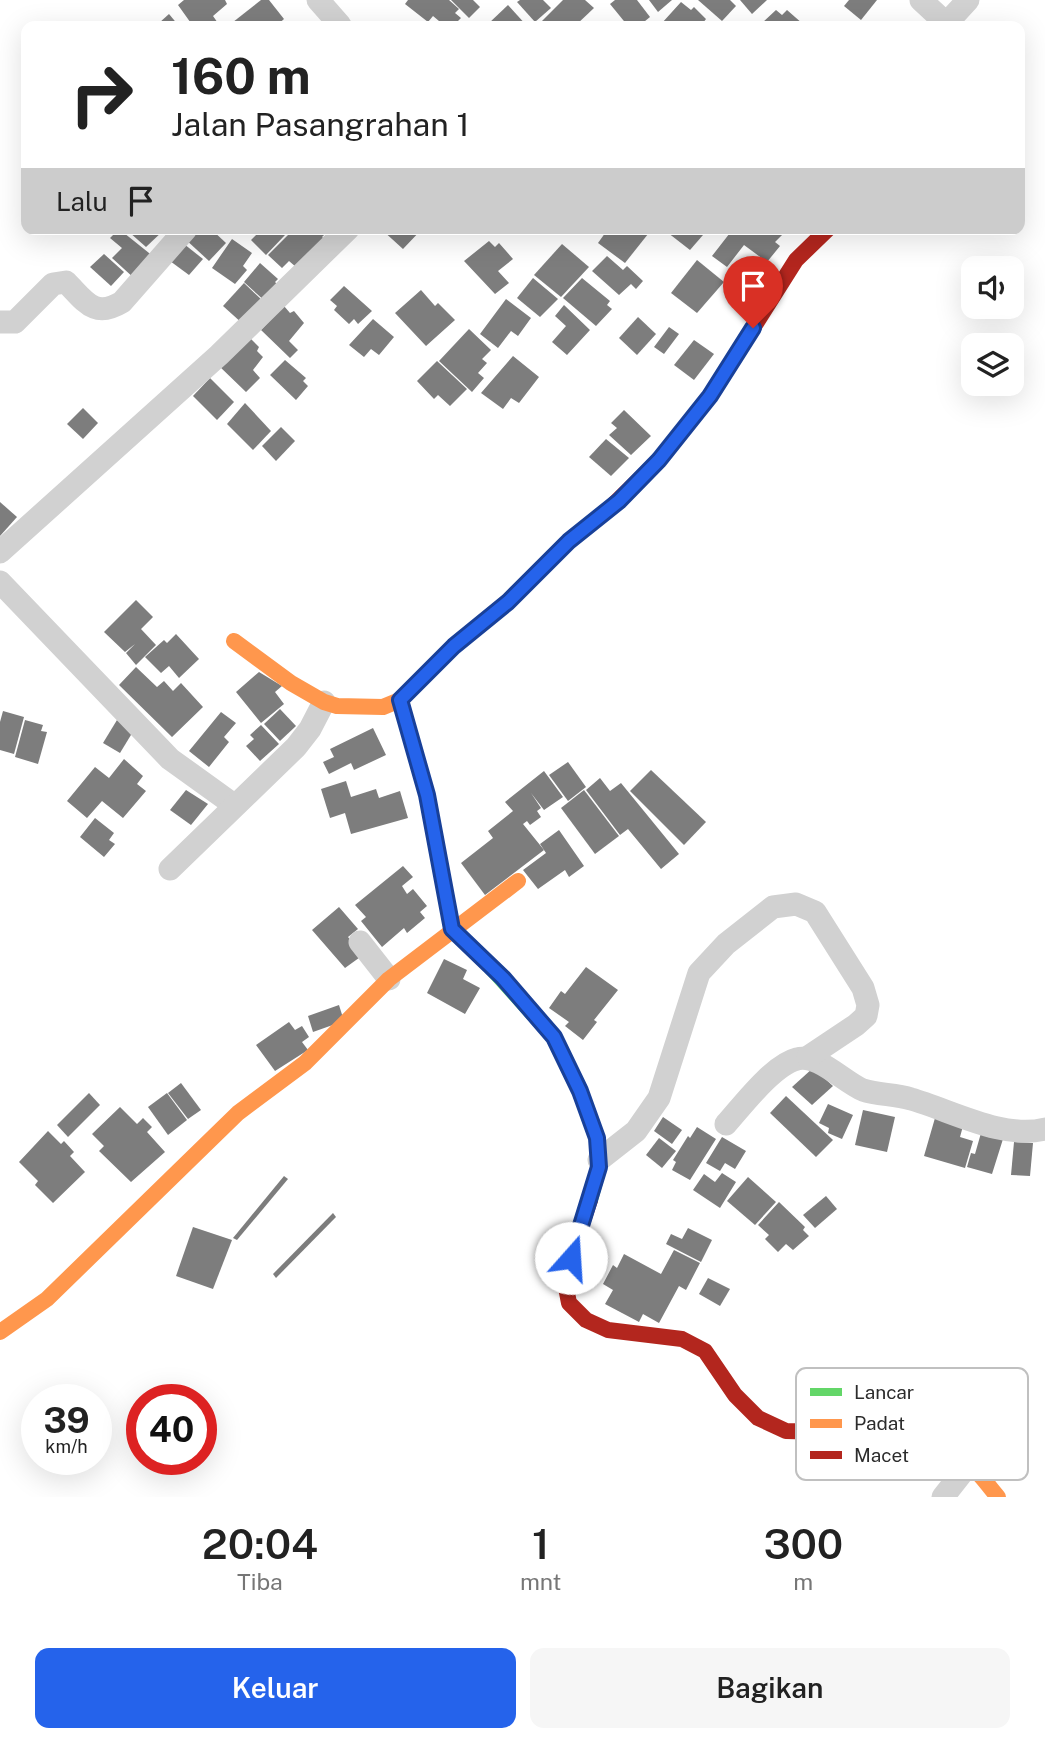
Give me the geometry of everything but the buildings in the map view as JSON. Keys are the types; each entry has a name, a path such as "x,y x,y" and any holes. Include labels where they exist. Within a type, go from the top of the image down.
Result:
{"street":[{"path":"318,0 336,21"},
{"path":"921,0 943,21"},
{"path":"950,21 968,0"},
{"path":"0,322 15,322 53,284 60,282 66,282 87,304 99,310 110,309 122,302 181,235"},
{"path":"0,552 219,355 342,235"},
{"path":"234,641 291,683 324,702 337,706 383,707 400,700 454,646 508,602 569,541 619,501 659,460 710,396 796,260 822,235"},
{"path":"0,582 170,759 234,805"},
{"path":"400,700 427,795 452,929 503,978 554,1037 580,1091 598,1149 585,1219 564,1277 569,1303 586,1320 608,1330 682,1339 705,1351 735,1395 758,1418 786,1432 796,1432"},
{"path":"170,869 296,747 310,729 324,702"},
{"path":"0,1332 47,1299 238,1113 305,1063 389,979 518,881"},
{"path":"598,1149 636,1130 659,1098 699,973 726,944 773,907 796,904 815,912 863,988 868,1005 866,1016 808,1057 794,1059 778,1070 726,1124"},
{"path":"360,942 389,979"},
{"path":"808,1057 865,1090 909,1098 989,1125 1031,1132 1045,1129"},
{"path":"943,1497 956,1480"},
{"path":"983,1480 998,1497"}],"traffic: fast":[{"path":"488,964 554,1037 580,1091 597,1138 599,1167 590,1200"}],"traffic: slow":[{"path":"234,641 291,683 324,702 337,706 383,707 400,700 454,646 507,602 569,541 609,509"},
{"path":"0,1332 47,1299 238,1113 305,1063 389,979 518,881"},
{"path":"983,1480 998,1497"}],"traffic: jam":[{"path":"609,509 659,460 710,396 796,260 822,235"},
{"path":"400,700 427,795 452,929 488,964"},
{"path":"590,1200 564,1277 569,1303 586,1320 608,1330 682,1339 705,1351 735,1395 758,1418 786,1431 796,1431"}],"route":[{"path":"571,1258 599,1167 597,1138 580,1091 554,1037 503,978 452,929 427,795 400,700 454,646 508,602 569,541 619,501 659,460 710,396 753,328"}]}
